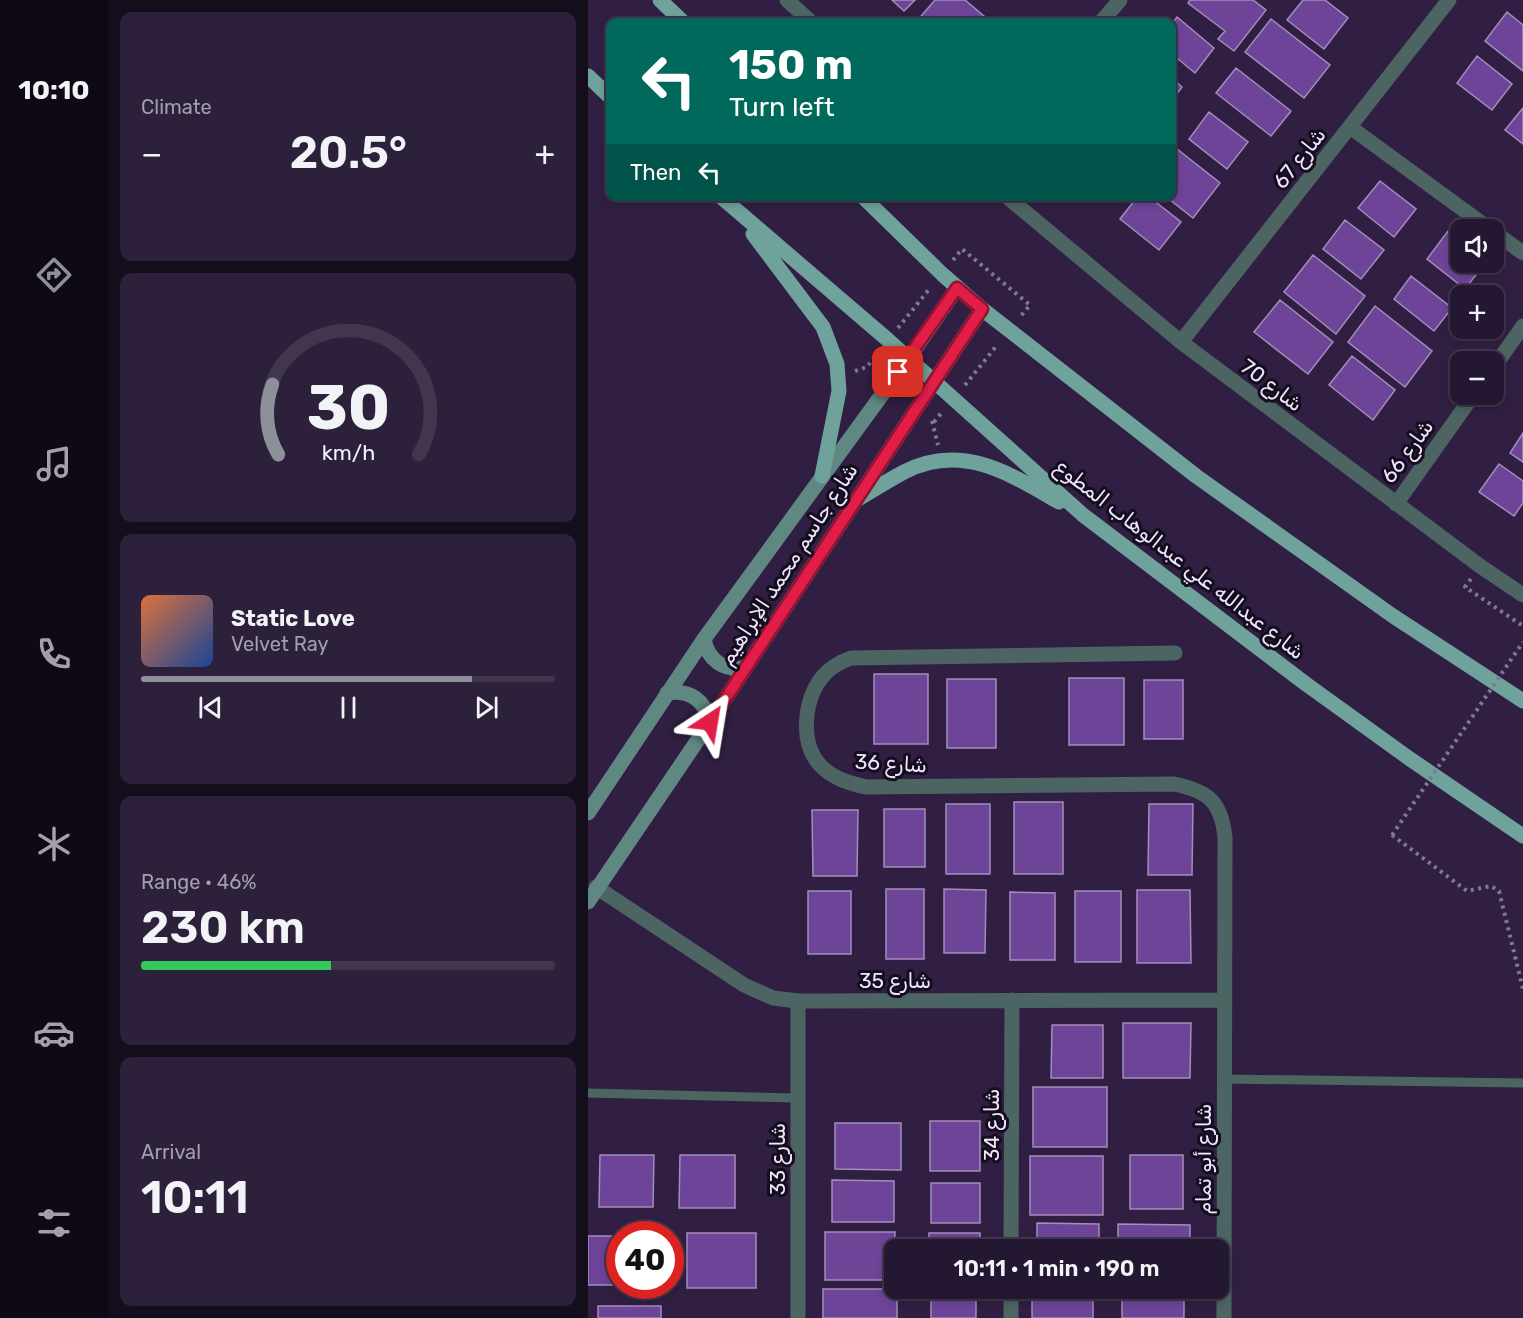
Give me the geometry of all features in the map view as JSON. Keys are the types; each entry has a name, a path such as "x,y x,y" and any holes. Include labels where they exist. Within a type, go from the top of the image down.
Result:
{"main road":[{"path":"660,0 679,18"},
{"path":"588,76 606,93"},
{"name":"شارع عبدالله علي عبدالوهاب المطوع","path":"725,201 1083,515 1325,698 1523,836"},
{"path":"867,201 957,288 982,309 1196,476 1393,616 1523,701"},
{"path":"735,210 824,327 833,351 838,391 822,477"},
{"path":"853,502 916,466 957,460 972,461 1002,470 1083,515"}],"street":[{"path":"787,0 807,18"},
{"path":"1104,18 1120,0"},
{"name":"شارع 67","path":"1181,342 1449,0"},
{"path":"1350,127 1476,219"},
{"name":"شارع 70","path":"1012,201 1181,342 1480,567 1523,595"},
{"path":"1504,239 1523,253"},
{"name":"شارع جاسم محمد الإبراهيم","path":"588,813 704,639 957,288"},
{"name":"شارع جاسم محمد الإبراهيم","path":"588,902 710,722 932,381 982,309"},
{"path":"1504,353 1523,326"},
{"name":"شارع 66","path":"1396,504 1466,405"},
{"path":"704,639 710,657 717,663 736,669 745,668"},
{"name":"شارع 36","path":"1175,653 851,658 837,663 816,685 807,713 808,742 813,755 827,771 847,783 866,787 1163,784 1188,787 1199,791 1218,808 1223,818 1226,837 1225,1000"},
{"path":"667,693 677,691 695,697 703,704 710,722"},
{"name":"شارع 35","path":"596,887 744,985 773,998 798,1001 1225,1000"},
{"name":"شارع 34","path":"1011,1239 1012,1000"},
{"name":"شارع أبو تمام","path":"1224,1318 1225,1000"},
{"name":"شارع 33","path":"798,1001 798,1318"},
{"path":"1011,1299 1011,1318"}],"lane":[{"path":"1225,1079 1523,1083"},
{"path":"588,1093 798,1098"}],"path":[{"path":"1465,587 1523,626"},
{"path":"1523,642 1392,835 1467,891 1491,886 1499,891 1523,989"}],"building":[{"path":"892,0 915,0 904,11"},
{"path":"935,0 965,0 986,18 919,18"},
{"path":"1190,0 1253,0 1266,10 1234,51 1218,39 1225,31 1188,3"},
{"path":"1303,0 1325,0 1348,18 1324,49 1287,20"},
{"path":"1507,12 1523,25 1523,71 1485,41"},
{"path":"1176,18 1214,48 1195,73 1176,57"},
{"path":"1271,19 1330,65 1304,98 1245,52"},
{"path":"1477,56 1512,84 1492,110 1457,83"},
{"path":"1236,68 1291,111 1271,136 1216,93"},
{"path":"1176,82 1182,87 1176,95"},
{"path":"1523,108 1523,144 1505,130"},
{"path":"1209,112 1248,142 1227,169 1189,139"},
{"path":"1176,148 1220,183 1193,218 1171,201 1176,201"},
{"path":"1380,181 1416,209 1394,237 1358,208"},
{"path":"1134,201 1154,201 1181,222 1159,250 1120,219"},
{"path":"1345,220 1384,250 1361,279 1323,249"},
{"path":"1448,231 1450,233 1450,273 1477,273 1468,285 1460,285 1427,259"},
{"path":"1313,255 1365,296 1336,334 1284,292"},
{"path":"1411,276 1450,306 1450,311 1434,331 1394,299"},
{"path":"1280,300 1333,342 1308,374 1254,332"},
{"path":"1375,306 1432,351 1405,387 1348,342"},
{"path":"1352,356 1395,390 1373,420 1329,385"},
{"path":"1523,433 1523,462 1510,453"},
{"path":"1499,464 1523,481 1523,503 1514,516 1479,492"},
{"path":"874,674 928,674 928,744 874,744"},
{"path":"1069,678 1124,678 1124,745 1069,745"},
{"path":"947,679 996,679 996,748 947,748"},
{"path":"1144,680 1183,680 1183,739 1144,739"},
{"path":"1014,802 1063,802 1063,874 1014,874"},
{"path":"946,804 990,804 990,874 946,874"},
{"path":"1149,804 1193,804 1192,875 1148,875"},
{"path":"884,809 925,809 925,867 884,867"},
{"path":"812,810 858,810 857,876 813,876"},
{"path":"886,889 924,889 924,959 886,959"},
{"path":"944,889 986,890 985,953 944,953"},
{"path":"1137,890 1190,890 1191,963 1137,963"},
{"path":"808,891 851,891 851,954 808,954"},
{"path":"1075,891 1121,891 1121,962 1075,962"},
{"path":"1010,892 1055,893 1055,960 1010,960"},
{"path":"1123,1023 1191,1023 1190,1078 1123,1078"},
{"path":"1052,1025 1103,1025 1103,1078 1051,1078"},
{"path":"1033,1087 1107,1087 1107,1147 1033,1147"},
{"path":"930,1121 980,1121 980,1171 930,1171"},
{"path":"835,1123 901,1123 901,1170 835,1169"},
{"path":"600,1155 654,1155 653,1207 599,1207"},
{"path":"680,1155 735,1155 735,1208 679,1208"},
{"path":"1130,1155 1183,1155 1183,1209 1130,1209"},
{"path":"1030,1156 1103,1156 1103,1215 1030,1215"},
{"path":"832,1180 894,1181 894,1222 832,1222"},
{"path":"931,1183 980,1183 980,1223 931,1223"},
{"path":"1037,1223 1099,1224 1099,1239 1037,1239"},
{"path":"1118,1224 1190,1225 1190,1239 1118,1239"},
{"path":"825,1232 895,1232 895,1239 884,1239 884,1280 825,1280"},
{"path":"687,1233 756,1233 756,1288 687,1288"},
{"path":"929,1233 980,1233 980,1239 929,1239"},
{"path":"588,1236 606,1236 606,1285 588,1285"},
{"path":"823,1289 884,1289 884,1299 897,1299 897,1318 823,1318"},
{"path":"931,1299 976,1299 976,1318 931,1318"},
{"path":"1032,1299 1093,1299 1093,1318 1032,1318"},
{"path":"1122,1299 1184,1299 1184,1318 1122,1318"},
{"path":"598,1306 661,1306 661,1318 598,1318"}],"route":[{"path":"710,722 932,381 982,309 957,288 898,372"}]}
